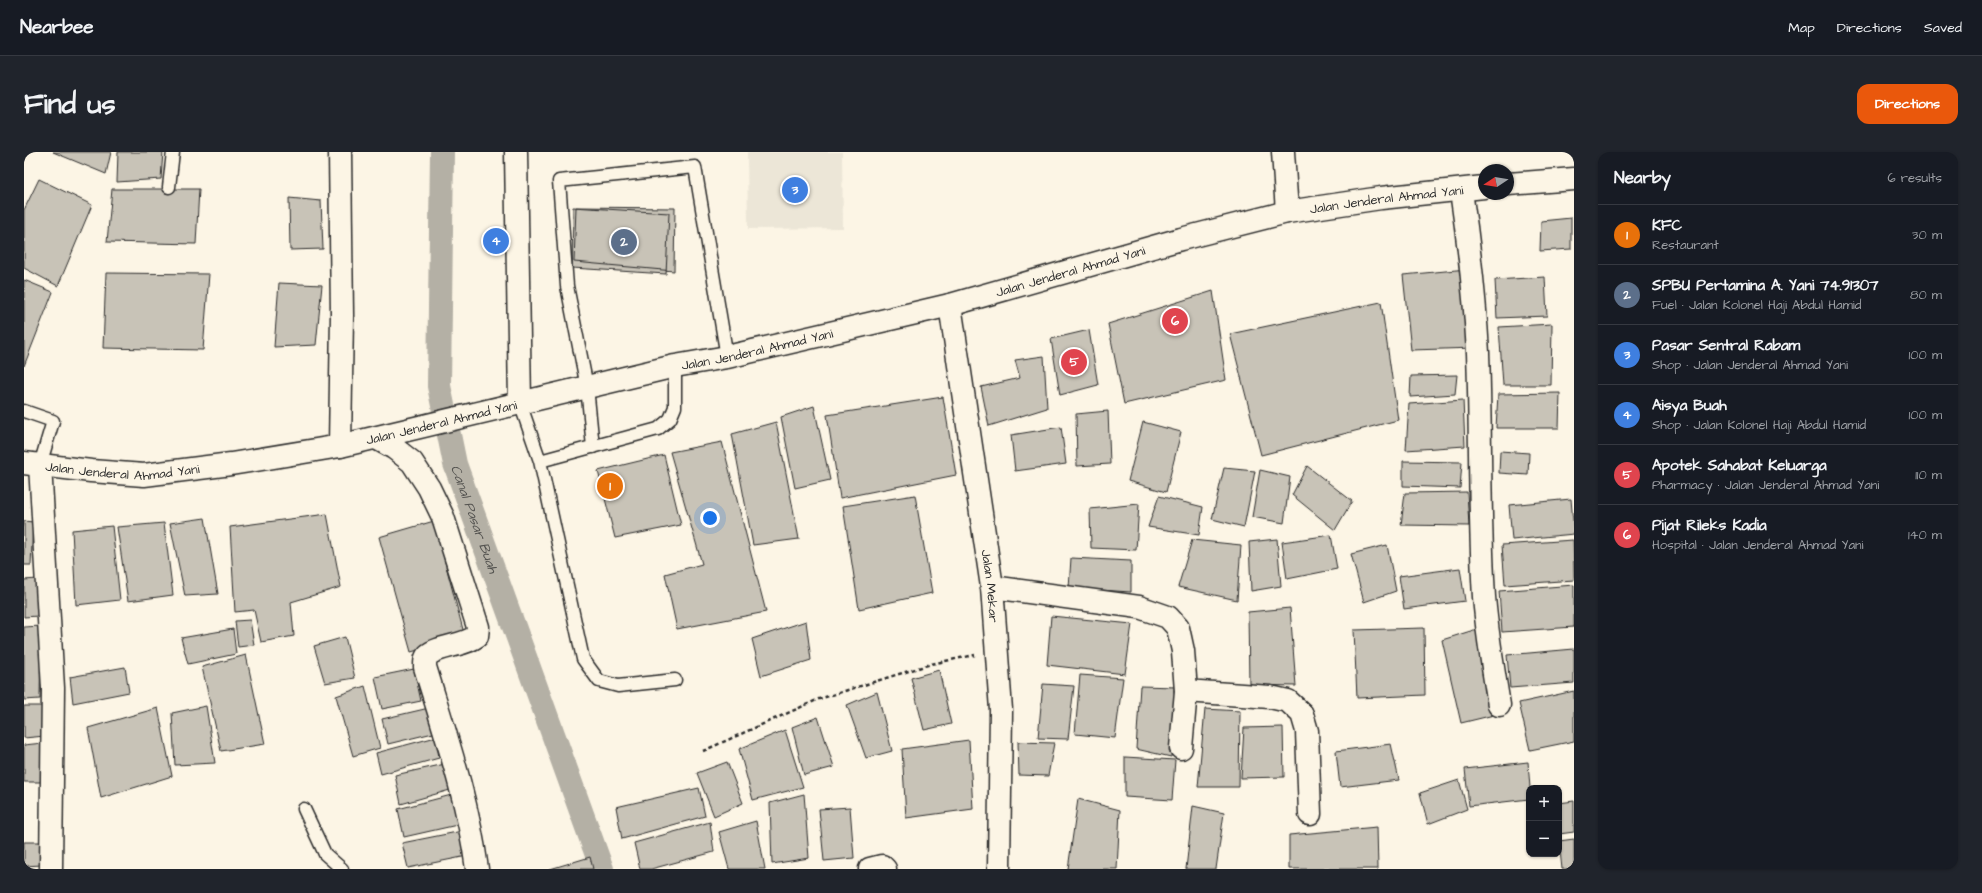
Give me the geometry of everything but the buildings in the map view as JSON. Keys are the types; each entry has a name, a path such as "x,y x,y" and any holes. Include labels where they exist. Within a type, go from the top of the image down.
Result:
{"main road":[{"path":"340,152 342,315 340,446"},
{"path":"516,152 520,403"},
{"path":"1283,152 1287,212"},
{"path":"1514,184 1574,179"},
{"name":"Jalan Jenderal Ahmad Yani","path":"32,464 144,475 231,464 340,446 489,409 676,366 727,357 950,305 1181,239 1287,212 1381,198 1461,191 1478,188"},
{"path":"1461,191 1472,266 1478,352 1480,510 1484,597 1489,648 1499,705"},
{"name":"Jalan Mekar","path":"950,305 992,587 1001,710 994,868"},
{"path":"376,438 394,448 412,462 429,488 443,517 478,627 477,636 470,641 429,654 425,661 425,667 445,731 473,836 477,869"},
{"path":"32,464 52,688 51,869"},
{"path":"992,587 1139,607 1168,617 1178,628 1183,651 1186,692 1181,748"},
{"path":"1186,692 1270,697 1288,701 1302,714 1308,731 1310,814"},
{"path":"870,869 882,866 885,869"}],"lane":[{"path":"169,187 173,152"},
{"path":"593,447 587,387 567,286 559,182 695,167 727,357"},
{"path":"540,461 658,429 670,419 675,406 676,366"},
{"path":"520,403 540,461 583,660 599,681 618,686 675,680"},
{"path":"24,410 53,421 32,464"},
{"path":"304,809 325,854 342,869"}],"path":[{"path":"703,751 819,699 931,664 997,651"}],"shaded area":[{"path":"747,152 842,152 843,228 748,229"}],"waterway":[{"name":"Canal Pasar Buah","path":"442,152 439,386 455,464 602,869"}],"place":[{"name":"Pasar Sentral Rabam","path":"795,190"},
{"name":"Aisya Buah","path":"496,241"},
{"name":"SPBU Pertamina A. Yani 74.91307","path":"624,242"},
{"name":"Pijat Rileks Kadia","path":"1175,321"},
{"name":"Apotek Sahabat Keluarga","path":"1074,362"},
{"name":"KFC","path":"610,486"}]}
